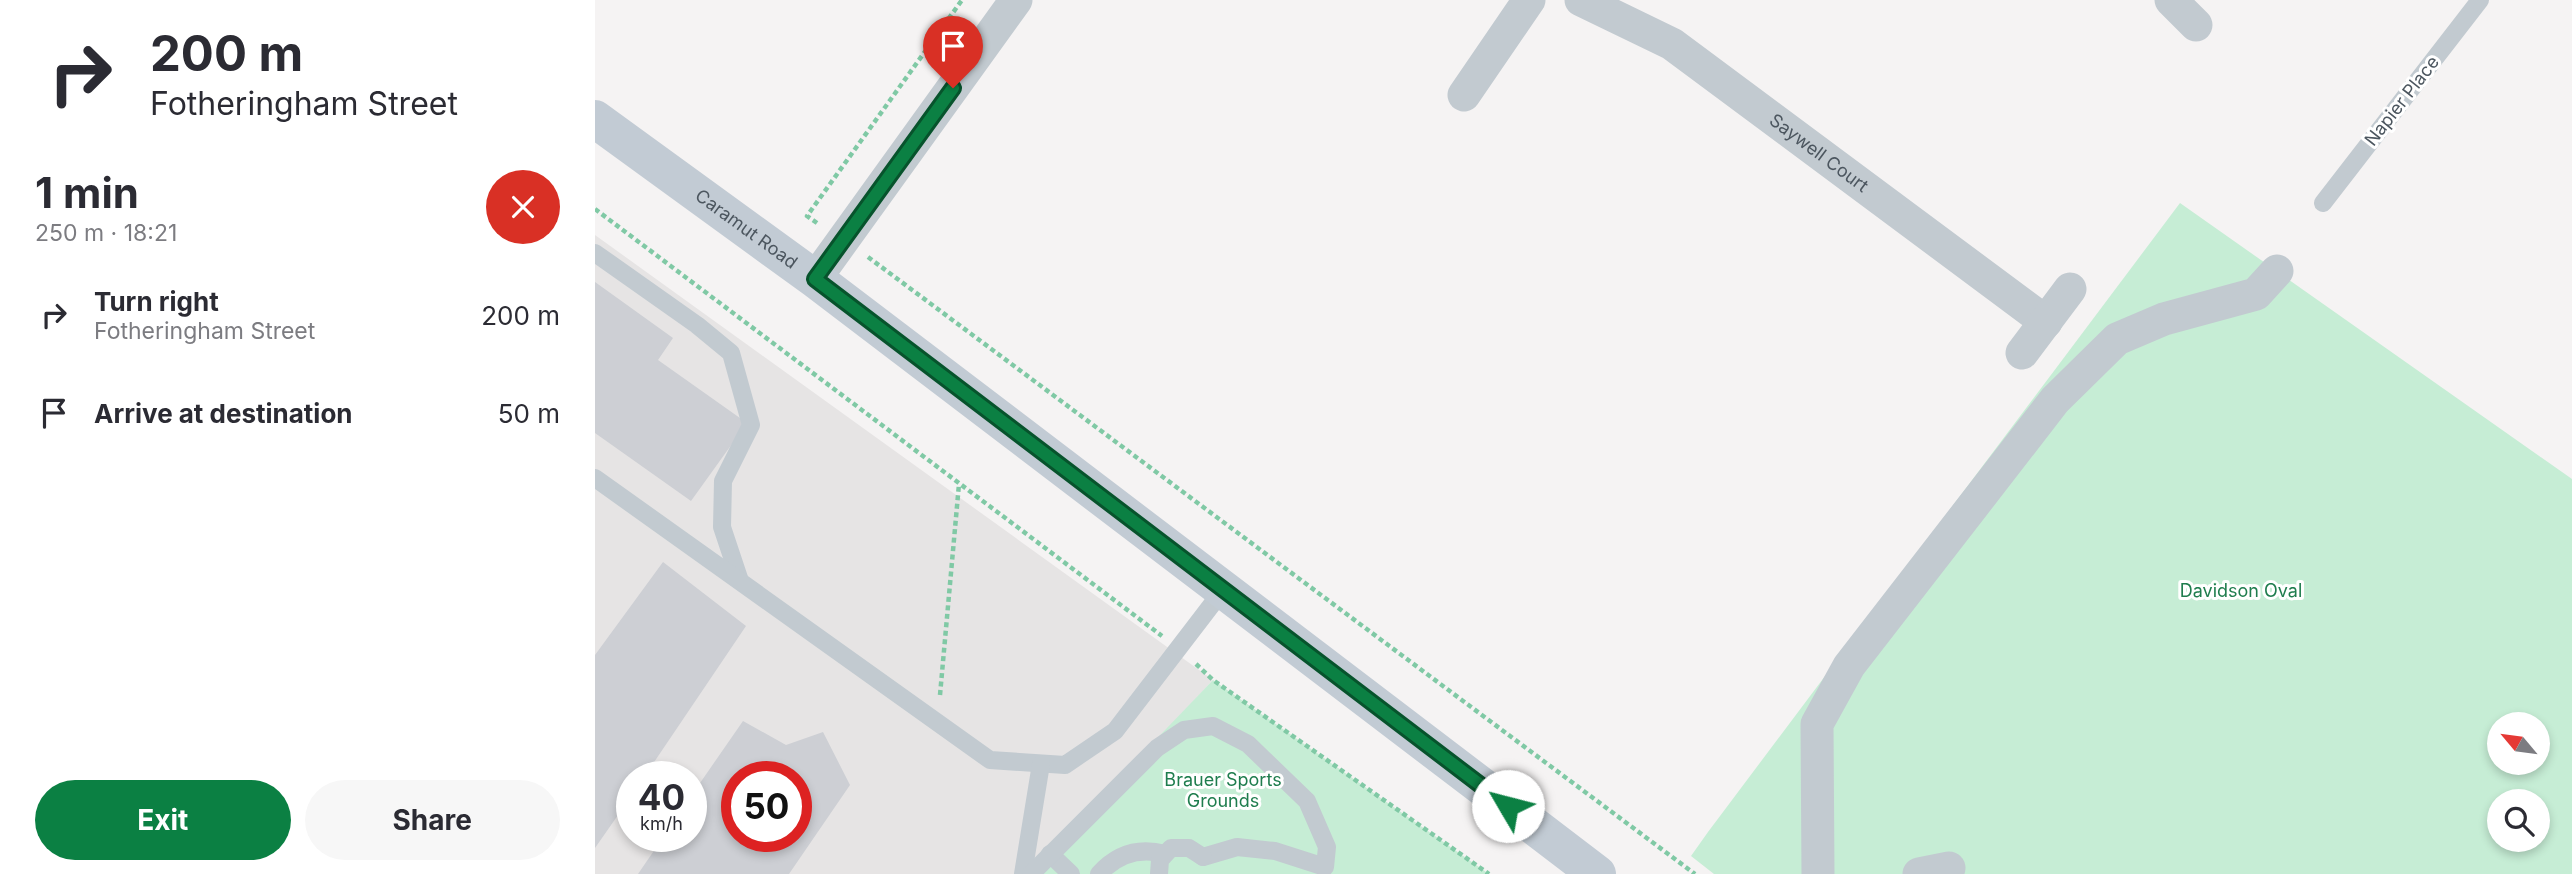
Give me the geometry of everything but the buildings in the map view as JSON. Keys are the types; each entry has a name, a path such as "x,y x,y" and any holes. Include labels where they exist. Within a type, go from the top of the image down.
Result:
{"main road":[{"name":"Caramut Road","path":"595,119 815,279 1598,874"}],"street":[{"path":"815,279 1016,0"},
{"path":"1464,95 1529,0"},
{"name":"Saywell Court","path":"1581,0 1672,44 2046,322"},
{"path":"2171,0 2196,25"},
{"path":"1818,874 1817,724 1849,666 2055,400 2117,339 2164,319 2256,294 2277,271"},
{"path":"2022,354 2070,289"}],"lane":[{"name":"Napier Place","path":"2323,203 2480,0"},
{"path":"595,253 697,325 731,353 751,425 723,481 722,527 740,581"},
{"path":"595,478 990,760 1065,765 1115,732 1223,590"},
{"path":"1031,874 1157,748 1184,730 1213,726 1248,744 1307,801 1327,847 1328,871 1275,851 1237,847 1200,866 1189,848 1171,848 1160,860 1159,874"},
{"path":"1023,874 1041,764"},
{"path":"1098,874 1121,856 1136,851 1165,854"},
{"path":"1050,855 1071,874"}],"path":[{"path":"963,0 807,215 880,264 1695,874"},
{"path":"595,209 1179,648 1213,680 1489,874"},
{"path":"938,722 959,484"}],"shaded area":[{"path":"595,235 1213,680 1030,874 595,874"}],"green space":[{"name":"Davidson Oval","path":"2180,203 2572,479 2572,874 1714,874 1691,856"},
{"name":"Brauer Sports Grounds","path":"1213,680 1489,874 1027,874"}],"route":[{"path":"953,88 815,279 1508,806"}]}
